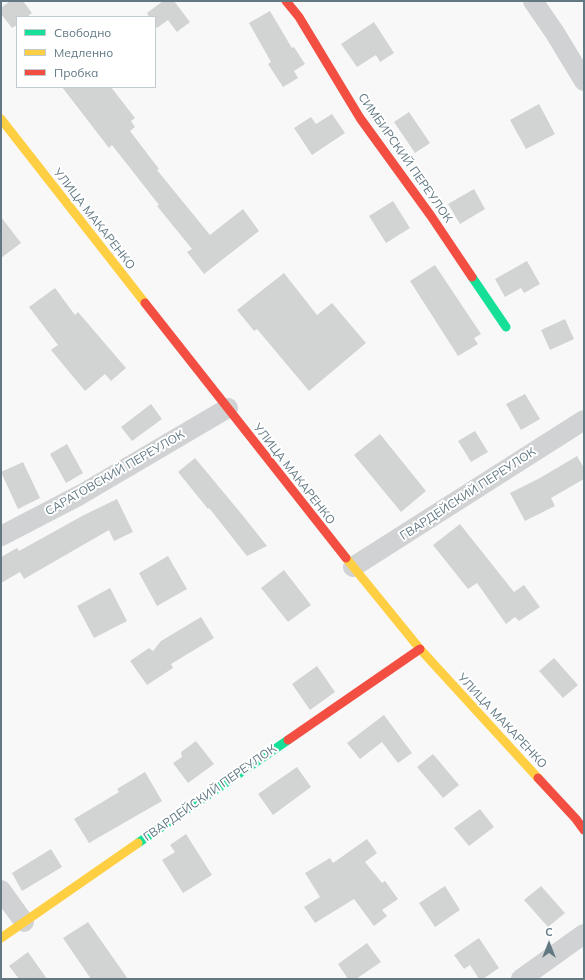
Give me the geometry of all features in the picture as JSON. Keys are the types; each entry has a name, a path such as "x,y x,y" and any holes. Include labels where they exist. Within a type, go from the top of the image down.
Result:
{"main road":[{"name":"СИМБИРСКИЙ ПЕРЕУЛОК","path":"286,1 299,18 360,118 431,216 506,327"},
{"name":"УЛИЦА МАКАРЕНКО","path":"1,119 353,568 420,649 581,822"},
{"name":"ГВАРДЕЙСКИЙ ПЕРЕУЛОК","path":"1,938 420,649"}],"street":[{"path":"533,1 555,33 584,81"},
{"name":"САРАТОВСКИЙ ПЕРЕУЛОК","path":"1,536 80,495 228,408"},
{"name":"ГВАРДЕЙСКИЙ ПЕРЕУЛОК","path":"353,568 584,420"},
{"path":"1,890 24,922"},
{"path":"521,979 584,934"}],"building":[{"path":"10,1 23,1 32,13 28,16 16,16 16,26 12,28 1,14 1,8"},
{"path":"163,1 174,1 190,22 177,32 168,20 157,28 156,16 148,16 147,13"},
{"path":"270,11 292,48 294,47 305,64 294,71 298,78 283,87 268,64 271,62 249,23"},
{"path":"374,22 394,53 380,62 376,55 357,67 341,44"},
{"path":"63,88 112,88 135,118 131,121 135,127 130,131 159,169 157,170 210,235 243,209 259,231 204,274 187,252 192,249 157,206 159,205 112,145 109,148"},
{"path":"539,104 555,134 526,149 510,120"},
{"path":"409,112 430,143 415,153 394,122"},
{"path":"332,114 345,133 312,155 294,128 311,117 316,124"},
{"path":"474,189 485,209 460,224 448,204"},
{"path":"393,201 410,228 386,243 369,216"},
{"path":"1,217 21,243 1,258"},
{"path":"527,261 540,284 524,293 521,288 505,297 495,279"},
{"path":"435,265 481,334 474,338 478,344 458,356 410,281"},
{"path":"284,273 317,315 332,303 366,343 309,391 257,329 254,331 237,310"},
{"path":"55,288 75,315 78,312 126,368 111,381 105,374 85,391 51,350 58,345 29,307"},
{"path":"565,319 574,339 550,350 541,330"},
{"path":"525,394 540,419 521,430 506,404"},
{"path":"151,404 162,419 132,441 121,427"},
{"path":"475,431 488,452 471,462 458,441"},
{"path":"380,434 426,491 401,512 354,455"},
{"path":"67,444 83,473 66,483 50,454"},
{"path":"577,456 584,468 584,479 551,498 555,506 525,521 510,493 540,478"},
{"path":"195,458 267,546 247,556 209,508 208,509 178,472"},
{"path":"23,462 40,498 18,509 1,472"},
{"path":"117,499 133,532 114,541 109,530 24,579 20,572 1,583 1,557 17,548 19,551 84,515"},
{"path":"460,524 514,592 524,585 540,607 519,621 515,617 506,624 477,583 468,589 433,545"},
{"path":"168,556 187,589 157,606 139,573"},
{"path":"284,570 311,605 288,622 261,588"},
{"path":"110,588 127,621 94,638 77,606"},
{"path":"201,617 214,638 171,664 173,668 147,685 130,661 149,648 153,651 161,641"},
{"path":"554,658 578,685 563,698 539,671"},
{"path":"317,666 335,692 310,710 292,684"},
{"path":"384,715 412,753 398,763 382,742 360,759 347,743"},
{"path":"196,741 214,764 188,783 173,763 182,757 181,752"},
{"path":"433,754 459,785 443,798 417,767"},
{"path":"297,767 311,787 273,815 258,794"},
{"path":"145,772 162,801 89,843 74,819 119,792 117,789"},
{"path":"480,809 494,827 469,846 454,828"},
{"path":"186,834 212,875 183,893 162,860 175,852 170,845"},
{"path":"367,839 377,853 365,862 382,883 385,881 398,899 382,910 387,916 374,926 354,899 315,923 304,907 320,897 305,873 330,858 333,863"},
{"path":"51,849 62,867 22,891 12,873"},
{"path":"445,886 460,910 435,927 419,903"},
{"path":"541,886 565,913 548,927 524,900"},
{"path":"88,922 128,979 91,979 63,938"},
{"path":"479,938 499,968 483,979 479,979 470,965 464,969 454,955"},
{"path":"367,943 381,962 356,979 348,979 338,964"},
{"path":"28,952 47,979 19,979 9,966"}],"traffic: fast":[{"path":"472,277 506,327"},
{"path":"138,843 288,740"}],"traffic: slow":[{"path":"1,119 145,303"},
{"path":"346,558 420,649 538,778"},
{"path":"1,938 138,843"}],"traffic: jam":[{"path":"286,1 299,17 360,118 431,216 472,277"},
{"path":"145,303 346,558"},
{"path":"288,740 420,649"},
{"path":"538,778 576,819 584,830"}]}
